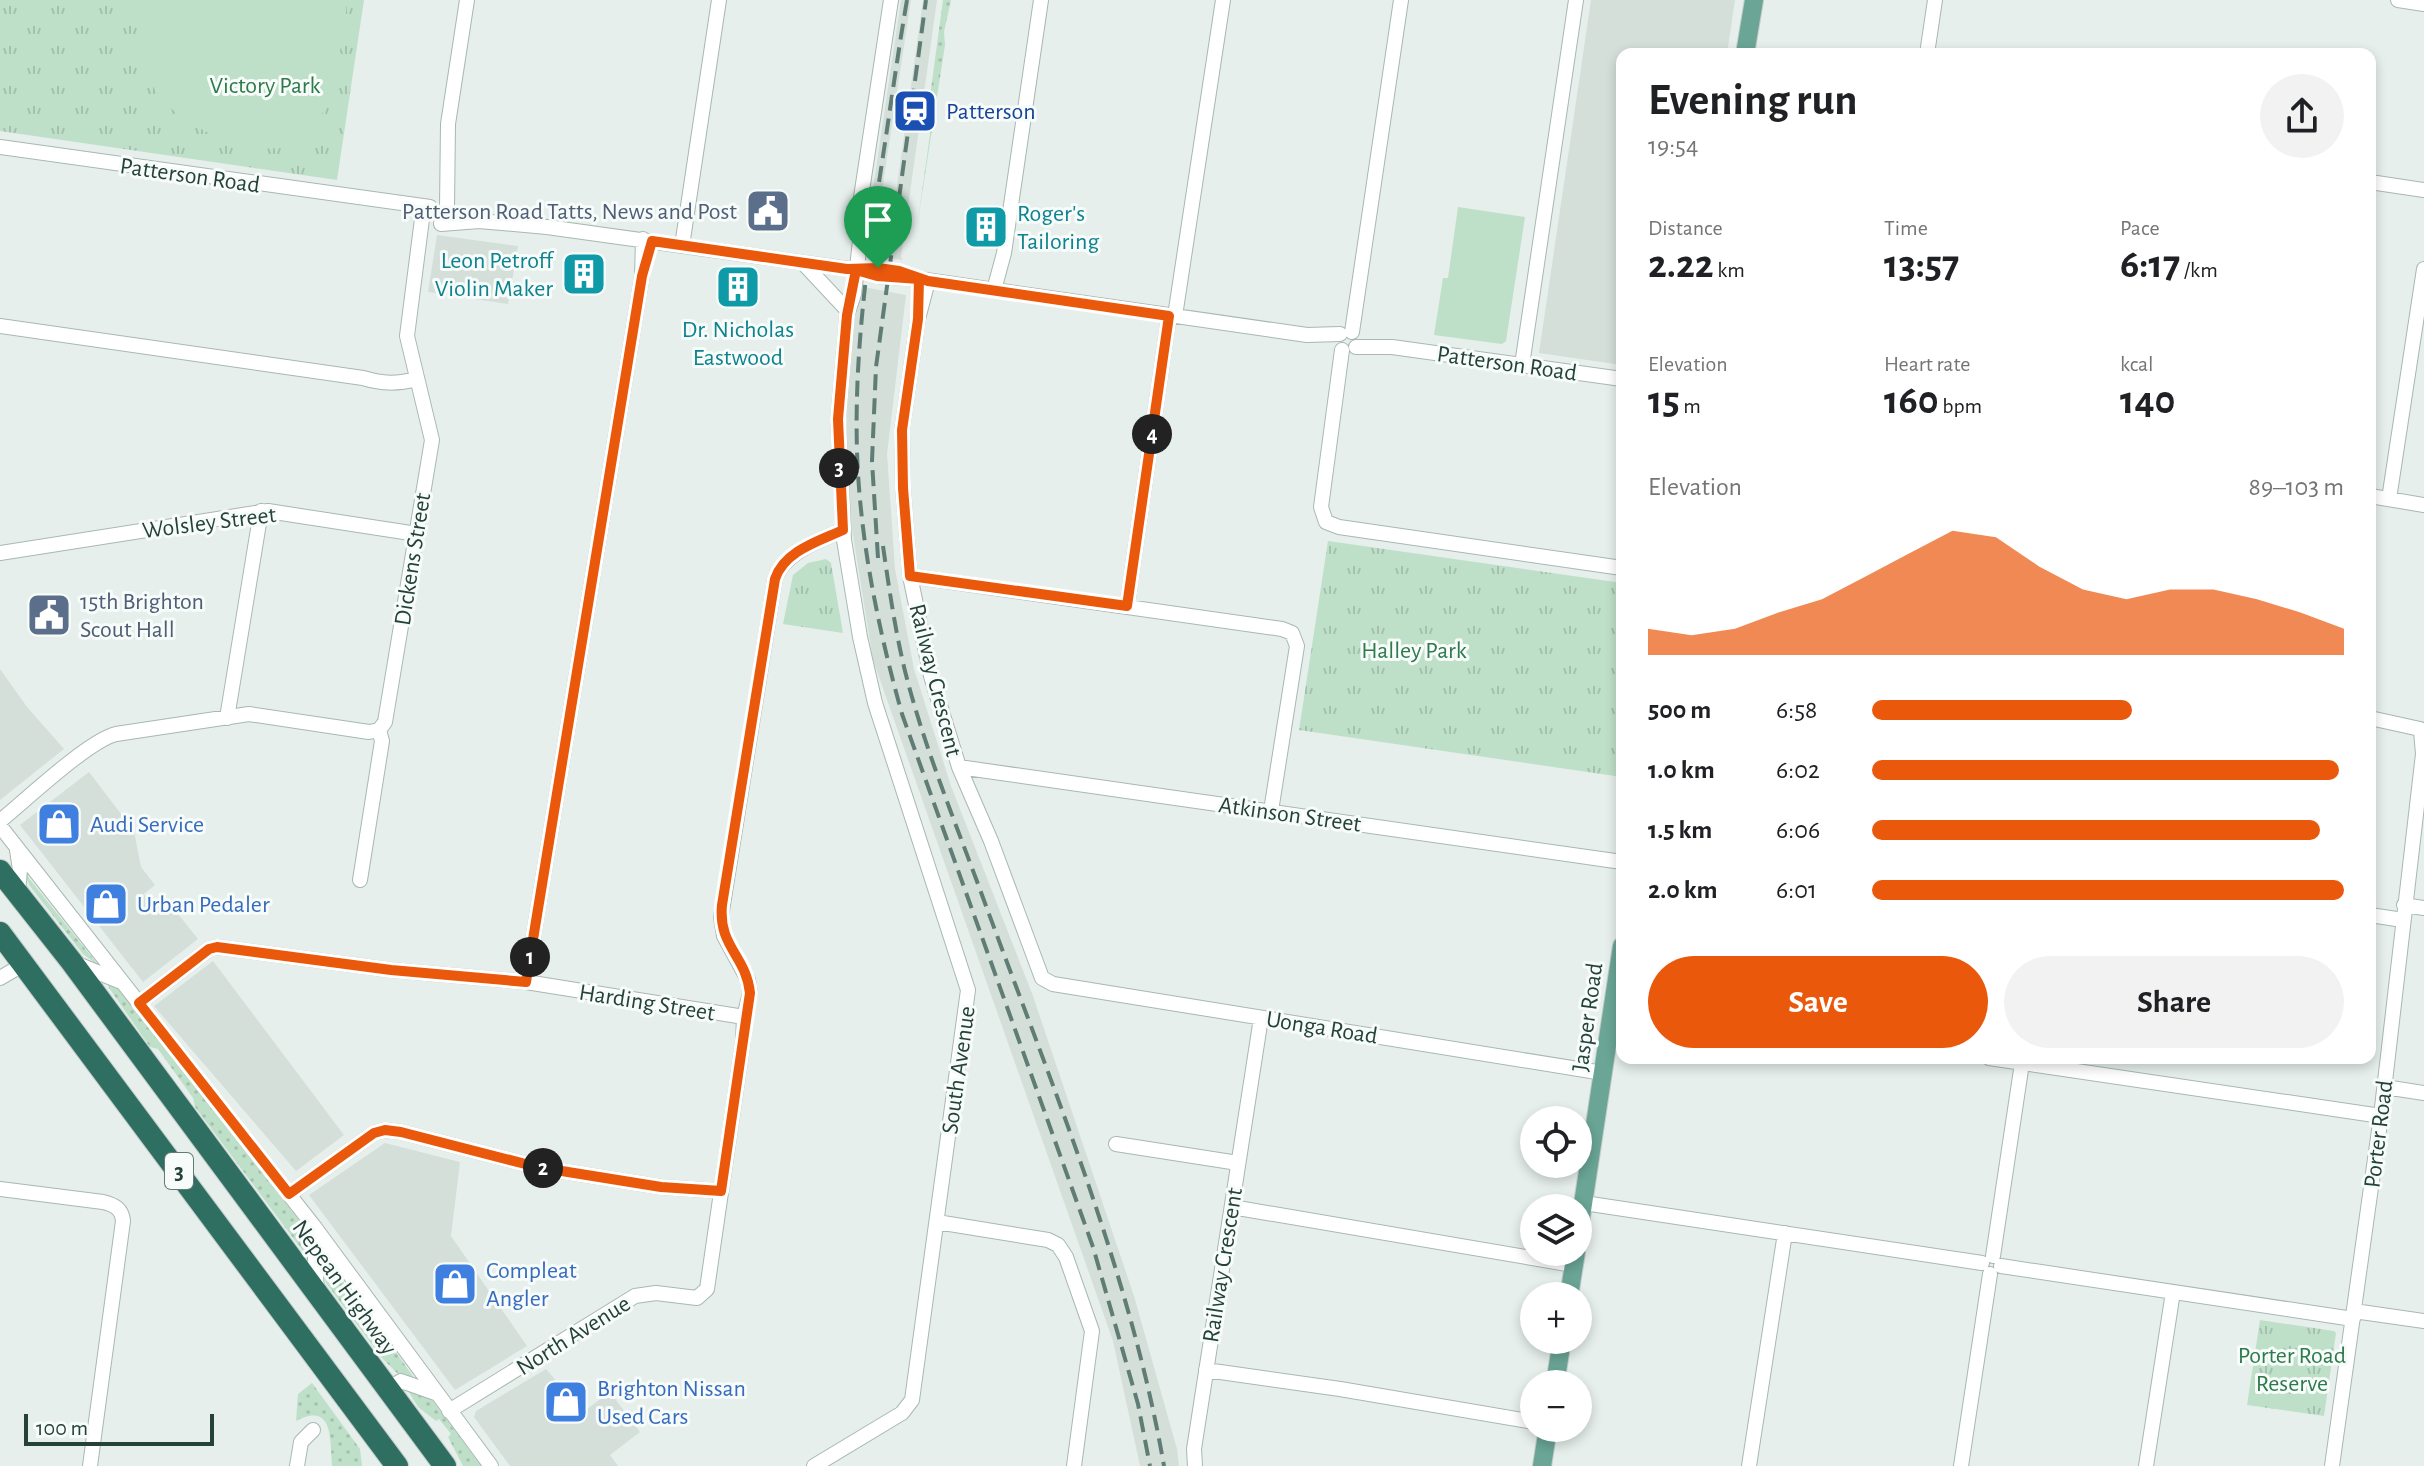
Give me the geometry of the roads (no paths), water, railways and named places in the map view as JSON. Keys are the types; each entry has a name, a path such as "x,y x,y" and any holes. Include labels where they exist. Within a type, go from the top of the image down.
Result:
{"highway":[{"name":"Nepean Highway","path":"0,871 71,961 445,1466"},
{"name":"3","path":"0,933 397,1466"},
{"path":"356,1411 387,1389"}],"main road":[{"path":"1746,48 1754,0"},
{"name":"Jasper Road","path":"1585,1194 1603,1073 1616,1013"},
{"path":"1542,1466 1546,1442"}],"street":[{"path":"430,219 448,208 448,124 467,0"},
{"path":"682,246 719,0"},
{"path":"844,535 838,419 847,312 844,293 852,270 891,0"},
{"path":"998,291 1041,0"},
{"path":"1127,606 1223,0"},
{"path":"1401,0 1321,507 1326,522 1339,527 1616,567"},
{"path":"1522,365 1576,0"},
{"path":"1928,48 1935,0"},
{"path":"2398,0 2424,4"},
{"name":"Patterson Road","path":"0,147 380,201 430,219 479,221 648,240 877,276 924,280 1616,378"},
{"path":"2376,183 2424,190"},
{"name":"Patterson Road","path":"448,208 479,221"},
{"name":"Dickens Street","path":"360,880 382,741 379,730 385,722 432,434 407,336 421,238 430,219"},
{"path":"526,982 648,240"},
{"path":"802,263 847,312"},
{"path":"2389,499 2424,269"},
{"name":"Railway Crescent","path":"924,280 902,430 910,576 931,676 959,767 991,841 1042,978"},
{"path":"0,326 363,378 415,373"},
{"path":"2376,497 2424,505"},
{"path":"227,718 261,511"},
{"name":"Wolsley Street","path":"0,553 261,511 281,511 417,534"},
{"name":"North Avenue","path":"449,1411 635,1296 656,1293 690,1298 705,1293 744,1017 749,1000 748,980 724,936 722,905 775,579 781,565 800,552 844,535"},
{"name":"South Avenue","path":"814,1466 902,1413 912,1400 966,1012 967,982 875,703 860,637 844,535"},
{"path":"910,576 1282,629 1294,636 1296,653 1271,811"},
{"path":"379,730 369,732 254,714 108,736 0,823 313,1225 491,1466"},
{"path":"2376,719 2422,726"},
{"name":"Porter Road","path":"2332,1466 2385,1087 2424,753 2422,726"},
{"name":"Atkinson Street","path":"959,767 1616,861"},
{"path":"16,846 20,868 18,893"},
{"path":"2376,915 2424,908"},
{"name":"Harding Street","path":"139,1003 209,949 217,947 391,970 526,982 744,1017"},
{"path":"71,961 123,983"},
{"path":"0,978 24,964"},
{"name":"Uonga Road","path":"1042,978 1053,984 1603,1073"},
{"name":"Railway Crescent","path":"1195,1466 1194,1449 1261,1018"},
{"path":"1961,1466 2022,1064"},
{"path":"2029,1064 2381,1116"},
{"path":"2385,1087 2424,1093"},
{"path":"289,1194 374,1133 385,1130 537,1167 720,1196"},
{"path":"1116,1144 1238,1163"},
{"path":"0,1189 103,1202 119,1209 123,1221 90,1466"},
{"path":"1592,1204 2173,1292 2424,1321"},
{"path":"1232,1207 1520,1250"},
{"path":"937,1222 1048,1240 1058,1245 1064,1253 1092,1335 1074,1466"},
{"path":"313,1225 317,1294"},
{"path":"1749,1466 1785,1233"},
{"path":"2146,1466 2173,1292"},
{"path":"1206,1370 1520,1420"},
{"path":"387,1389 403,1382 438,1395"},
{"path":"297,1466 301,1442 313,1430"}],"railway":[{"path":"907,0 872,230 858,377 859,485 872,584 902,714 1093,1247 1138,1404 1150,1466"},
{"path":"878,558 872,461 876,367 926,0"},
{"path":"883,546 901,656 921,728 1110,1249 1149,1394 1164,1466"}],"place":[{"name":"Patterson","path":"915,111"},
{"name":"Patterson Road Tatts, News and Post","path":"768,211"},
{"name":"Roger's Tailoring","path":"986,227"},
{"name":"Leon Petroff Violin Maker","path":"584,274"},
{"name":"Dr. Nicholas Eastwood","path":"738,287"},
{"name":"15th Brighton Scout Hall","path":"49,615"},
{"name":"Audi Service","path":"59,824"},
{"name":"Urban Pedaler","path":"106,904"},
{"name":"Compleat Angler","path":"455,1284"},
{"name":"Brighton Nissan Used Cars","path":"566,1402"}],"park label":[{"name":"Victory Park","path":"265,85"},
{"name":"Halley Park","path":"1414,650"},
{"name":"Porter Road Reserve","path":"2292,1369"}]}
